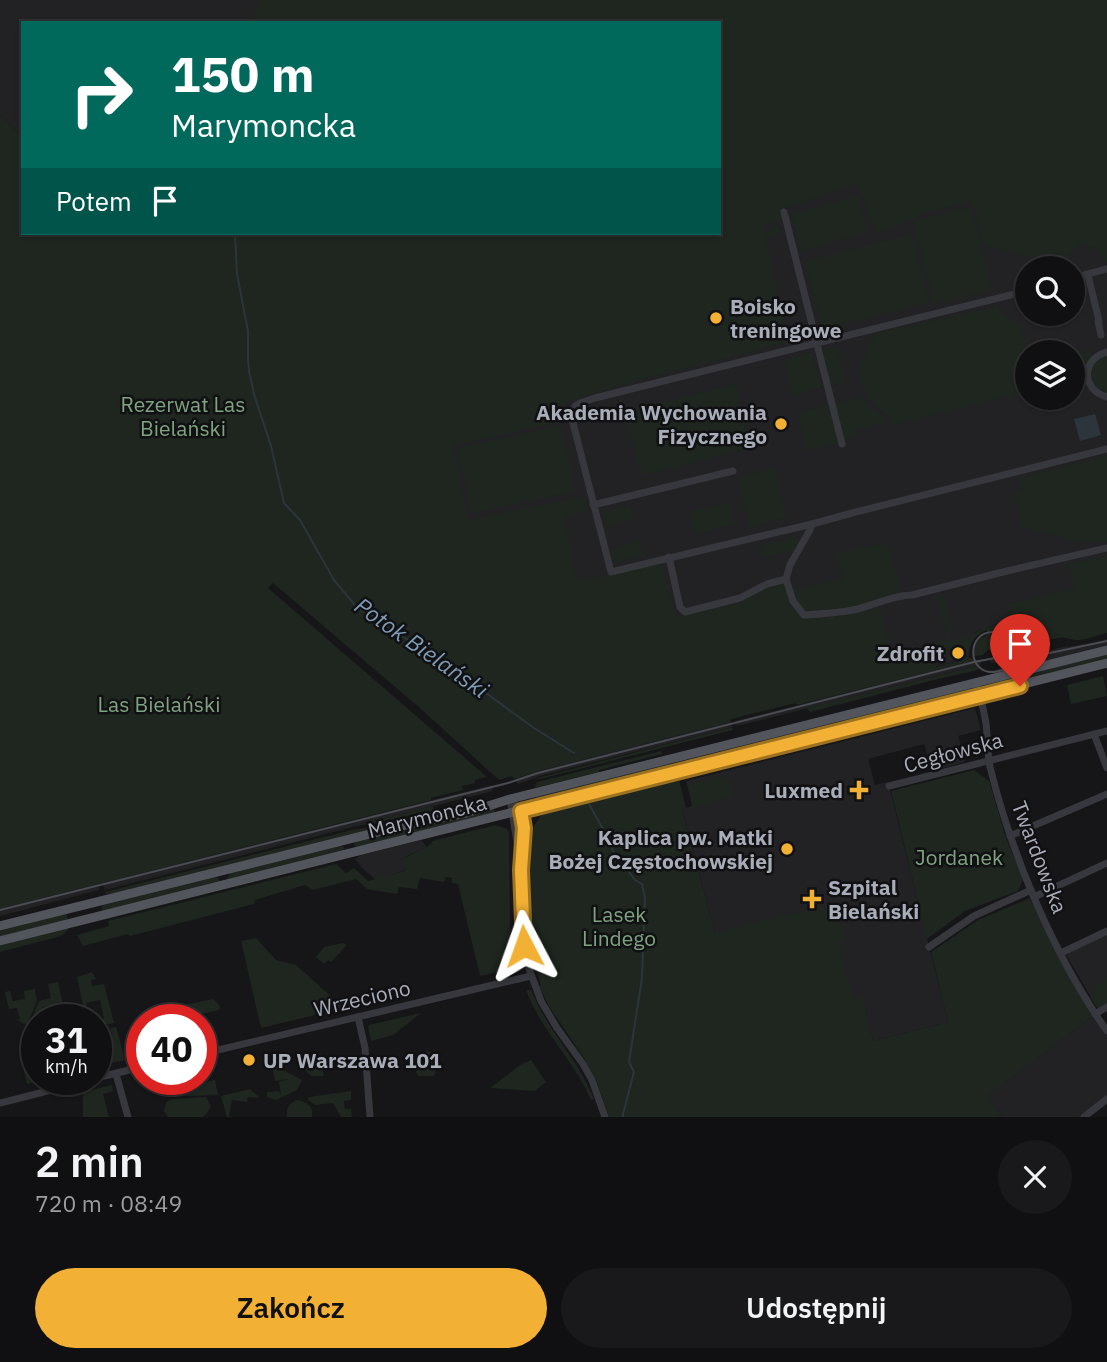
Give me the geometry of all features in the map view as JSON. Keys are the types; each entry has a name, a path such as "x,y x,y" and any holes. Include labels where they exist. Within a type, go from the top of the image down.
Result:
{"main road":[{"name":"Marymoncka","path":"0,926 456,815 510,799 1107,650"},
{"name":"Marymoncka","path":"0,941 1107,663"},
{"path":"839,717 843,730"},
{"path":"748,753 752,744 765,735 776,739 781,745"},
{"path":"347,840 350,853"},
{"path":"222,871 225,884"},
{"path":"95,903 99,916"}],"street":[{"path":"784,212 842,444"},
{"path":"1085,276 1107,269"},
{"path":"1088,275 1104,345 1088,367 1087,376 1094,390 1107,397"},
{"path":"1015,294 595,398 575,406 572,419 611,572 1107,449"},
{"path":"593,505 733,471"},
{"path":"812,524 790,565 786,579 793,601 804,615 854,610 888,601 898,595 912,595 1107,548"},
{"path":"669,558 680,607 685,612 740,598 767,584 786,579"},
{"name":"Twardowska","path":"976,682 986,723 989,760 1010,836 1061,953 1107,1031"},
{"name":"Cegłowska","path":"889,786 1107,730"},
{"path":"1094,734 1107,768"},
{"path":"1010,836 1107,794"},
{"path":"510,799 524,828 521,870 523,940 531,976 543,1005 592,1080 605,1117"},
{"path":"929,947 974,916 1107,863"},
{"path":"1061,953 1107,931"},
{"name":"Wrzeciono","path":"217,1050 531,976"},
{"path":"1095,1014 1107,1007"},
{"path":"358,1017 365,1048 370,1117"},
{"path":"112,1075 126,1072"},
{"path":"116,1074 128,1117"},
{"path":"0,1103 32,1095"},
{"path":"1084,1117 1107,1099"}],"shaded area":[{"path":"0,0 261,0 252,21 21,21 21,137 0,115"},
{"name":"Akademia Wychowania Fizycznego","path":"840,142 1107,235 1107,624 1022,645 991,626 975,632 965,659 703,725 581,699 420,450 716,235 721,235 721,231"},
{"path":"1095,414 1101,435 1080,441 1074,419"},
{"path":"1107,639 1107,646 988,673 1014,663 990,663 991,657 1028,655 1024,654"},
{"path":"975,658 982,659 979,669 975,666 737,726 735,721 972,661"},
{"name":"Szpital Bielański","path":"975,708 981,730 958,736 965,762 932,771 924,744 868,759 875,785 888,782 948,1022 873,1041 865,1009 715,933 682,809 692,806 686,781"},
{"path":"731,722 732,727 518,784 515,779 538,771"},
{"path":"492,785 493,791 104,889 103,883"},
{"path":"421,840 427,847 403,858 406,870 376,880 355,859 362,855"},
{"path":"99,884 99,890 0,916 0,909"},
{"path":"1107,933 1107,1003 1096,1006 1067,956 1069,952"},
{"path":"1093,1016 1107,1036 1107,1096 1079,1117 1002,1117 986,1096"}],"green space":[{"path":"260,0 1107,0 1107,263 1096,248 1081,244 1066,256 1029,256 983,245 972,201 928,212 877,234 857,183 781,210 782,218 764,226 765,233 778,226 781,232 766,237 788,342 575,399 561,406 565,421 454,445 468,520 585,497 588,511 564,516 577,581 662,564 676,617 738,604 757,592 784,583 801,617 829,617 876,607 881,610 892,654 967,636 969,640 986,628 996,627 1007,631 1009,604 1075,589 1068,564 1107,556 1107,633 1080,640 1058,638 1021,649 999,631 986,630 973,640 969,657 962,653 960,646 932,653 936,667 965,659 965,656 973,661 735,718 730,720 731,722 514,779 512,776 499,780 421,709 273,583 268,588 487,777 462,786 463,790 431,800 0,909 0,115 21,137 21,235 721,235 721,21 252,21"},
{"path":"858,196 868,232 801,251 791,214"},
{"path":"971,207 992,290 934,304 913,221"},
{"path":"912,234 930,302 822,329 805,261"},
{"path":"998,306 1000,313 1018,326 1025,340 1015,340 1015,395 893,425 890,415 868,398 861,379 864,358 875,334"},
{"path":"837,347 846,382 830,385 822,350"},
{"path":"1090,349 1086,378 1088,388 1085,389 1085,350"},
{"path":"812,352 821,388 793,395 784,360"},
{"path":"1107,354 1107,394 1095,386 1090,370 1093,363"},
{"path":"736,384 752,447 642,476 626,412"},
{"path":"862,397 886,422 856,430 856,437 844,441 835,404"},
{"path":"829,405 839,443 807,451 797,413"},
{"path":"562,426 575,491 472,513 458,448"},
{"path":"1107,456 1107,542 1077,541 1022,527 1015,493 1023,490 1019,478"},
{"path":"774,468 787,517 750,527 737,478"},
{"path":"730,502 735,524 695,534 689,512"},
{"path":"630,505 634,519 606,526 602,512"},
{"path":"796,538 798,545 795,550 763,557 761,554 760,546"},
{"path":"639,541 643,555 615,563 611,549"},
{"path":"884,543 890,550 901,591 850,607 805,611 800,606 794,590 843,579 837,553"},
{"path":"946,595 954,631 947,637 937,599 923,601"},
{"path":"988,634 1001,636 1017,650 994,649 974,656 977,643"},
{"path":"1107,653 1107,660 990,689 989,683"},
{"path":"976,666 979,669 974,671 810,712 807,708"},
{"path":"1103,676 1107,696 1071,704 1067,685"},
{"path":"967,688 972,690 972,693 844,724 845,719"},
{"path":"732,727 733,730 530,780"},
{"path":"661,751 662,754 599,770 599,773 534,788 537,782"},
{"path":"667,764 674,765 674,768 538,802 536,797"},
{"name":"Jordanek","path":"974,770 989,781 1006,838 1023,879 1018,891 965,911 927,939 891,791"},
{"path":"727,776 733,797 693,807 688,785"},
{"name":"Lasek Lindego","path":"679,780 686,808 682,810 715,933 825,907 840,922 845,940 838,942 853,999 862,996 873,1041 948,1022 931,952 978,920 1030,898 1055,951 1093,1016 987,1096 1002,1117 609,1117 596,1079 550,1008 539,986 541,985 534,962 531,962 527,927 526,863 534,826 543,813"},
{"path":"433,806 433,811 353,827 104,889"},
{"path":"494,808 495,813 357,847 354,845 355,841"},
{"path":"443,810 123,892 105,892 352,830"},
{"path":"495,825 509,832 510,927 514,959 508,970 480,976 458,884 451,883 452,878 446,877 444,882 420,878 417,889 399,887 397,894 367,889 356,879 313,890 305,885 255,900 254,904 130,936 128,934 83,946 77,935 109,926 108,921 336,864 346,873 354,868 368,881 405,871 402,859 427,847 433,841"},
{"path":"341,845 345,848 343,851 227,880 231,872"},
{"path":"216,876 220,881 101,911 105,904"},
{"path":"66,913 68,920 0,937 0,931"},
{"path":"70,926 61,936 0,952 0,946"},
{"path":"256,938 276,960 296,965 344,1008 261,1028 241,941"},
{"path":"343,943 347,945 331,962 328,960 324,964 316,957 324,947"},
{"path":"92,972 96,979 91,980 92,986 104,984 109,1004 101,1004 100,1000 83,1004 77,977"},
{"path":"1107,979 1107,1005 1099,1010 1090,997 1097,985"},
{"path":"58,982 63,1004 38,1004 39,1001 51,998 48,984"},
{"path":"35,989 37,1001 36,1004 21,1004 21,1022 16,1020 20,1019 17,1008 9,1009 5,992 10,991 13,1001 25,999 24,991"},
{"path":"526,990 531,990 594,1099 591,1100 576,1072 540,1019"},
{"path":"213,999 220,1006 217,1010 217,1004 190,1004"},
{"path":"421,1013 393,1035 371,1041 369,1025"},
{"path":"116,1027 125,1060 112,1063 112,1035 112,1028"},
{"path":"427,1051 431,1052 437,1066 434,1076 418,1076 416,1072 419,1056"},
{"path":"322,1054 324,1076 311,1076 306,1071 303,1059"},
{"path":"531,1060 546,1082 535,1091 490,1088 520,1065"},
{"path":"273,1065 302,1080 297,1090 276,1100 267,1097 267,1092 279,1091 281,1095 279,1082 289,1079 275,1081"},
{"path":"250,1089 260,1098 248,1097 247,1102 232,1100 229,1116 233,1117 227,1117 221,1096"},
{"path":"351,1091 351,1100 344,1101 345,1109 351,1109 352,1117 341,1117 333,1103 315,1105 308,1100 309,1097"},
{"path":"83,1095 103,1095 109,1117 83,1117"},
{"path":"206,1097 211,1106 203,1117 168,1117 164,1111 166,1103 171,1099"},
{"path":"297,1100 309,1105 312,1117 287,1117 289,1106"}],"waterway":[{"name":"Potok Bielański","path":"235,235 237,274 248,331 249,371 284,503 300,520 334,580 362,611 436,655 442,665 450,667 534,728 574,753"},
{"name":"Potok Bielański","path":"589,804 613,851 635,880 642,884 645,898 642,978 629,1062 634,1072 623,1117"}],"tram line":[{"path":"1025,662 994,672 985,671 975,660 974,645 984,634 993,632 1035,655"},
{"path":"0,910 508,783 538,773 974,662 995,658 1026,658 1107,641"}],"place":[{"name":"Boisko treningowe","path":"716,318"},
{"name":"Akademia Wychowania Fizycznego","path":"781,424"},
{"name":"Zdrofit","path":"958,653"},
{"name":"Luxmed","path":"859,790"},
{"name":"Kaplica pw. Matki Bożej Częstochowskiej","path":"787,849"},
{"name":"Szpital Bielański","path":"812,899"},
{"name":"UP Warszawa 101","path":"249,1060"}],"route":[{"path":"524,946 521,904 524,828 521,811 1020,686"}],"park label":[{"name":"Rezerwat Las Bielański","path":"183,416"},
{"name":"Las Bielański","path":"159,704"}]}
